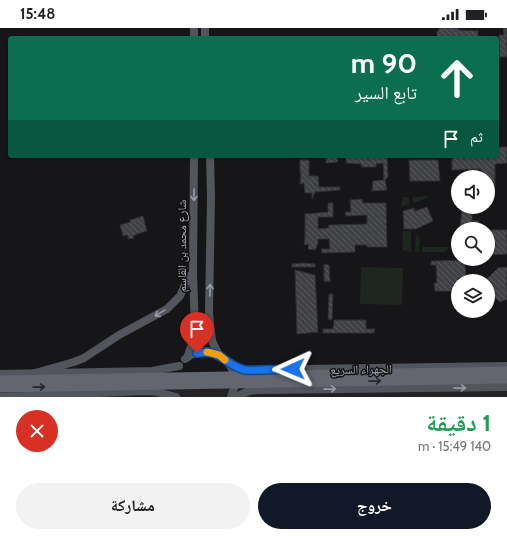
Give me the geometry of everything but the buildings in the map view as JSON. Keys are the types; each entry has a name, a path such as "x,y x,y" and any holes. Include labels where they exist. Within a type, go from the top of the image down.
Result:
{"highway":[{"name":"الجهراء السريع","path":"0,380 507,371"},
{"name":"الجهراء السريع","path":"0,388 507,378"}],"main road":[{"name":"شارع محمد بن القاسم","path":"187,358 194,336 194,158"},
{"path":"210,158 212,196 209,313 212,340 219,355"},
{"path":"35,373 84,358 119,335 162,312 172,305 180,296 188,278 193,273"},
{"path":"194,323 199,328 204,327 209,313"},
{"path":"179,397 175,377 179,366 192,355 208,352 219,355 230,364 235,380 234,392 231,397"},
{"name":"الجهراء السريع","path":"230,364 245,370 507,366"},
{"path":"0,374 152,372 179,366"},
{"name":"الجهراء السريع","path":"236,397 249,391 257,390 507,387"},
{"path":"0,397 147,391 176,397"}],"shaded area":[{"path":"427,196 427,198 414,203 412,197"},
{"path":"403,197 408,197 410,204 401,207"},
{"path":"403,231 411,231 411,252 402,250"},
{"path":"416,235 420,238 419,252 415,251"},
{"path":"422,247 449,247 446,252 422,252"},
{"path":"361,267 403,268 402,305 360,304"},
{"path":"507,375 507,397 0,397 0,381"}],"slow traffic":[{"path":"207,352 219,355 225,360"}],"route":[{"path":"197,353 214,353 225,359 230,364 245,370 293,369"}]}
